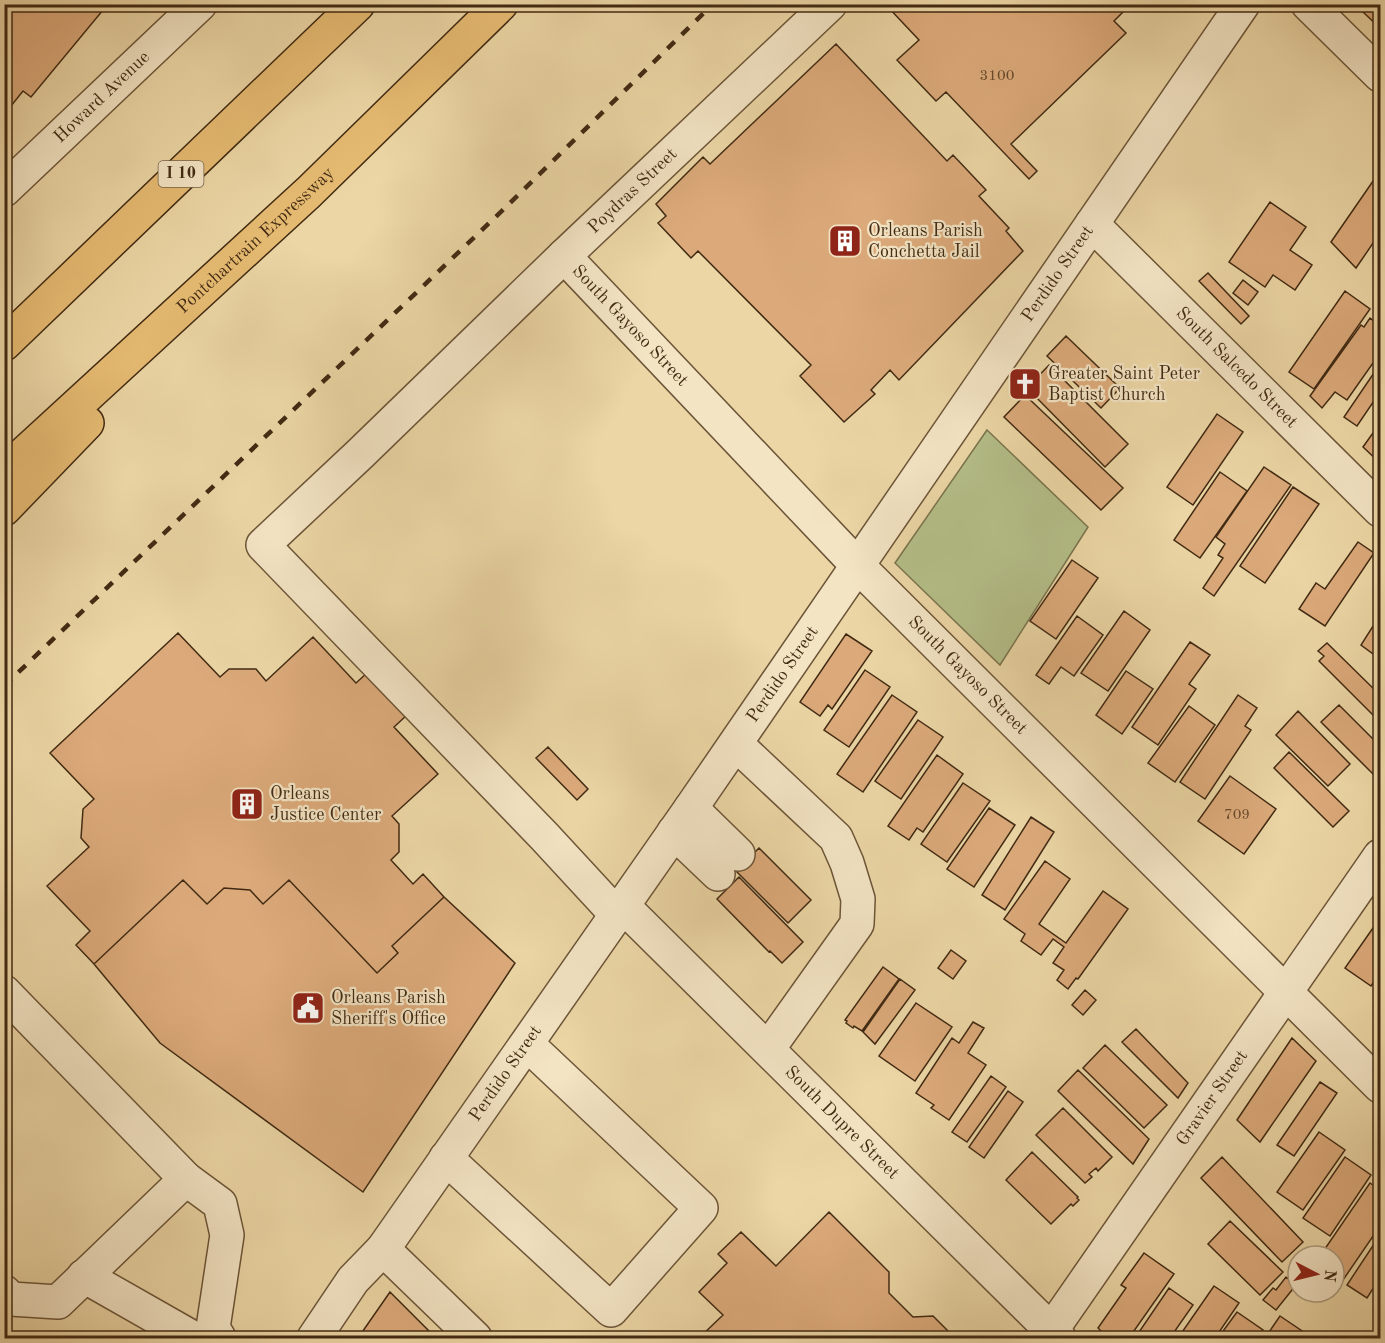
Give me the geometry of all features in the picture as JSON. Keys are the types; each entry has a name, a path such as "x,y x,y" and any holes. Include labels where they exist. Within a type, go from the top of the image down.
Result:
{"highway":[{"name":"I 10","path":"4,344 358,4"},
{"name":"Pontchartrain Expressway","path":"4,472 309,192 501,4"},
{"path":"4,509 309,192"}],"street":[{"name":"Howard Avenue","path":"4,190 200,4"},
{"name":"Poydras Street","path":"620,910 536,828 263,545 564,255 830,4"},
{"path":"1308,4 1380,75"},
{"name":"Perdido Street","path":"314,1338 353,1280 383,1248 736,744 1092,224 1228,10"},
{"name":"South Salcedo Street","path":"1092,224 1380,510"},
{"name":"South Gayoso Street","path":"564,255 858,566 1380,1086"},
{"path":"736,744 836,838 847,862 858,899 857,924 768,1049"},
{"path":"683,820 728,864"},
{"name":"Gravier Street","path":"1052,1336 1380,856"},
{"name":"South Dupre Street","path":"620,910 768,1049 1052,1336"},
{"path":"4,992 186,1179 220,1204 227,1235 213,1328 219,1338"},
{"path":"446,1158 611,1310 701,1208 527,1044"},
{"path":"4,1292 11,1299 58,1302 186,1179"},
{"path":"383,1248 475,1338"},
{"path":"84,1276 193,1338"}],"green space":[{"path":"987,430 1088,527 1000,665 895,563"}],"building":[{"path":"4,4 108,4 31,97 23,91 11,106 4,101"},
{"path":"1097,4 1101,8 1104,4 1131,4 1114,21 1126,33 1011,144 1037,171 1029,179 946,92 936,101 897,60 919,40 886,5"},
{"path":"1371,4 1380,14 1380,28 1363,12"},
{"name":"Orleans Parish Conchetta Jail","path":"836,44 947,161 953,155 986,190 979,196 1009,228 1006,231 1023,251 899,380 890,370 871,390 875,394 844,422 800,376 811,365 698,251 691,258 658,223 666,216 656,204 703,157 710,164"},
{"path":"1380,171 1380,233 1356,268 1331,242"},
{"path":"1270,202 1306,227 1290,250 1312,265 1295,290 1273,275 1265,287 1229,262"},
{"path":"1208,273 1249,316 1241,324 1199,281"},
{"path":"1243,280 1258,292 1248,305 1233,293"},
{"path":"1345,291 1370,309 1314,389 1289,372"},
{"path":"1370,318 1380,326 1375,333 1380,338 1380,353 1347,400 1335,392 1322,408 1310,396 1361,325 1364,327"},
{"path":"1066,336 1120,388 1101,408 1047,356"},
{"path":"1380,364 1380,392 1357,426 1344,417"},
{"path":"1049,365 1128,444 1105,467 1027,388"},
{"path":"1025,395 1123,488 1101,510 1004,417"},
{"path":"1217,414 1243,432 1193,505 1167,487"},
{"path":"1380,423 1380,463 1363,447"},
{"path":"1264,467 1291,485 1214,596 1203,588 1223,558 1218,555 1225,544 1216,537"},
{"path":"1220,472 1247,491 1200,558 1174,540"},
{"path":"1293,487 1319,504 1265,583 1240,566"},
{"path":"1358,542 1374,553 1325,626 1299,609 1316,583 1325,589"},
{"path":"1072,560 1098,578 1056,639 1030,621"},
{"path":"1124,611 1150,630 1108,691 1081,673"},
{"path":"1380,615 1380,659 1361,645"},
{"path":"1077,616 1103,635 1074,676 1061,667 1049,684 1036,675"},
{"name":"Orleans Justice Center","path":"178,633 220,677 229,669 256,669 266,681 313,637 356,683 367,673 407,715 394,727 438,774 392,816 399,824 399,852 391,860 413,884 423,874 444,897 392,946 398,953 377,973 289,880 263,904 250,890 224,888 207,904 183,880 94,964 76,945 90,931 47,886 89,847 81,838 83,809 94,799 50,753"},
{"path":"846,634 872,651 832,709 828,705 820,716 800,702"},
{"path":"1190,642 1210,655 1189,684 1196,689 1158,745 1132,727"},
{"path":"1327,643 1380,695 1380,722 1319,661 1324,656 1318,651"},
{"path":"865,670 890,687 849,747 824,730"},
{"path":"1126,671 1153,689 1122,734 1096,715"},
{"path":"892,695 917,712 863,792 837,774"},
{"path":"1238,695 1257,708 1245,726 1251,730 1205,799 1180,782"},
{"path":"1339,705 1380,746 1380,772 1376,777 1321,722"},
{"path":"1189,706 1215,725 1175,782 1148,763"},
{"path":"1298,711 1350,764 1328,786 1276,735"},
{"path":"918,720 943,737 901,799 875,781"},
{"path":"548,747 588,789 577,800 536,758"},
{"path":"1289,752 1349,811 1333,827 1274,768"},
{"path":"937,755 963,774 923,832 917,828 909,840 888,826"},
{"path":"1230,776 1276,809 1244,854 1198,821"},
{"path":"963,783 990,801 947,862 921,844"},
{"path":"989,808 1015,825 974,887 947,869"},
{"path":"1031,817 1054,832 1005,910 982,895"},
{"path":"759,848 811,900 788,923 736,871"},
{"path":"1045,861 1070,879 1039,924 1066,943 1103,891 1128,909 1078,979 1076,978 1068,989 1057,980 1064,970 1053,963 1064,947 1053,939 1041,955 1021,941 1025,934 1004,919"},
{"path":"739,877 803,942 782,963 717,899"},
{"name":"Orleans Parish Sheriff's Office","path":"183,880 207,904 224,888 250,890 263,904 289,880 377,973 398,953 392,946 444,897 515,963 363,1192 160,1043 94,964"},
{"path":"1380,918 1380,973 1371,986 1345,968"},
{"path":"951,950 966,961 953,979 938,968"},
{"path":"883,967 899,979 862,1031 854,1026 853,1028 845,1020"},
{"path":"900,979 915,990 875,1044 863,1032"},
{"path":"1085,990 1096,1000 1083,1015 1072,1005"},
{"path":"916,1003 952,1027 915,1081 879,1056"},
{"path":"973,1022 984,1028 968,1053 986,1065 949,1120 931,1108 934,1105 916,1093 952,1038 959,1043"},
{"path":"1136,1029 1188,1083 1178,1098 1122,1042"},
{"path":"1292,1038 1316,1061 1260,1142 1237,1120"},
{"path":"1105,1045 1167,1105 1144,1128 1083,1068"},
{"path":"1078,1070 1149,1139 1133,1164 1058,1091"},
{"path":"991,1076 1006,1087 967,1142 952,1132"},
{"path":"1320,1082 1337,1093 1294,1156 1277,1145"},
{"path":"1008,1091 1023,1102 984,1158 969,1147"},
{"path":"1063,1108 1112,1157 1098,1171 1096,1168 1089,1174 1092,1177 1085,1183 1036,1135"},
{"path":"1319,1132 1345,1150 1303,1210 1277,1192"},
{"path":"1032,1152 1079,1200 1073,1206 1071,1204 1051,1224 1006,1180"},
{"path":"1222,1157 1303,1242 1286,1244 1286,1258 1282,1262 1201,1178"},
{"path":"1345,1157 1371,1175 1330,1236 1303,1218"},
{"path":"1370,1183 1380,1190 1380,1226 1346,1276 1346,1244 1328,1244"},
{"path":"829,1212 889,1272 889,1293 913,1317 933,1316 955,1338 699,1338 723,1315 699,1292 727,1263 718,1254 741,1232 776,1266"},
{"path":"1230,1221 1283,1272 1260,1295 1208,1244"},
{"path":"1380,1235 1380,1291 1374,1287 1367,1298 1347,1285"},
{"path":"1144,1253 1174,1274 1129,1338 1108,1338 1098,1328 1126,1288 1121,1285"},
{"path":"1286,1277 1286,1298 1276,1310 1263,1300 1273,1288 1276,1290"},
{"path":"1214,1286 1239,1303 1215,1338 1178,1338"},
{"path":"1169,1288 1193,1305 1170,1338 1135,1338"},
{"path":"390,1292 436,1338 358,1338"},
{"path":"1237,1312 1263,1330 1257,1338 1218,1338"},
{"path":"1280,1316 1305,1333 1301,1338 1265,1338"}],"railway":[{"path":"4,686 506,207 713,4"}],"place":[{"name":"Orleans Parish Conchetta Jail","path":"845,241"},
{"name":"Greater Saint Peter Baptist Church","path":"1025,384"},
{"name":"Orleans Justice Center","path":"247,804"},
{"name":"Orleans Parish Sheriff's Office","path":"308,1008"}]}
